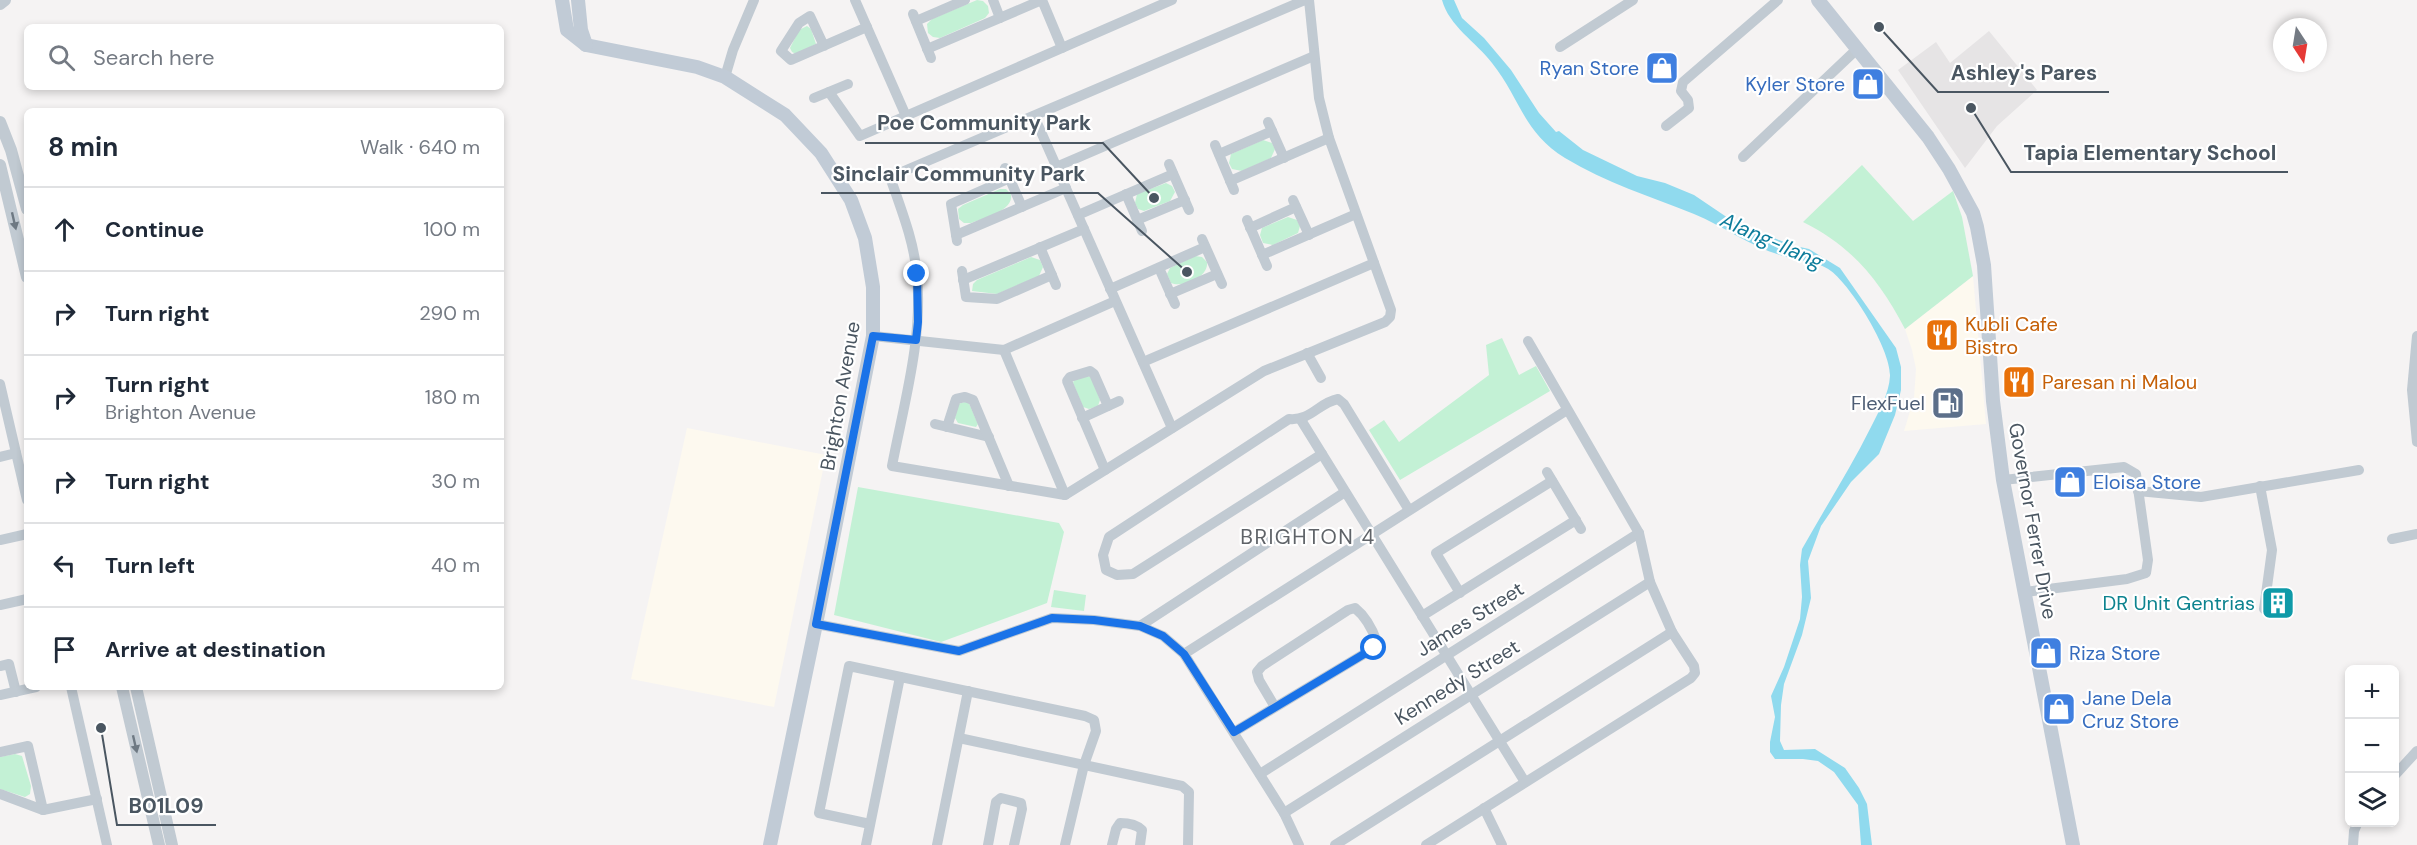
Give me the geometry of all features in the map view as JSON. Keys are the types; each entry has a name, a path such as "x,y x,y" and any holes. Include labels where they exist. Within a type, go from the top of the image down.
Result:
{"main road":[{"path":"562,0 567,30 585,45"},
{"path":"578,0 579,22 585,45"},
{"name":"Governor Ferrer Drive","path":"1818,0 1928,137 1949,169 1972,213 1984,265 1993,401 2003,480 2073,845"},
{"name":"Brighton Avenue","path":"585,45 697,67 725,77 785,115 821,153 851,200 865,238 873,287 873,336 770,845"}],"street":[{"path":"0,4 5,0"},
{"path":"725,77 733,50 754,0"},
{"path":"855,0 906,116"},
{"path":"965,0 914,18 929,54 1000,18 1042,0 1062,48"},
{"path":"993,0 1000,18"},
{"path":"829,92 860,135 1172,0"},
{"path":"1307,0 1319,98 1329,138 1391,310 1390,317 1385,322 1264,371 1065,495 892,466 918,322 917,274 910,235 890,177 1307,0"},
{"path":"1560,47 1633,0"},
{"path":"1666,126 1689,108 1688,100 1681,91 1683,82 1778,0"},
{"path":"824,46 867,27"},
{"path":"1743,157 1856,50"},
{"path":"1056,167 1314,56"},
{"path":"814,98 848,84"},
{"path":"1034,116 1172,428"},
{"path":"0,122 11,150 24,198"},
{"path":"1284,158 1270,126 1216,150 1232,186 1284,158 1329,138"},
{"path":"0,165 24,265"},
{"path":"1078,215 1126,194 1171,169 1187,205 1140,225 1126,194"},
{"path":"1022,207 1007,173 951,204 957,239 1066,188"},
{"path":"1267,266 1248,224 1295,203 1308,235"},
{"path":"1262,255 1356,214"},
{"path":"1040,247 1054,280 997,299 966,297 963,275 1084,229"},
{"path":"1110,289 1204,243 1220,279 1173,299 1159,267"},
{"path":"1143,362 1374,263"},
{"path":"873,336 1004,350 1116,301"},
{"path":"2417,336 2412,390 2417,442"},
{"path":"1426,845 1691,678 1695,673 1694,666 1672,632 1650,582 1639,532 1528,341"},
{"path":"1004,350 1065,495"},
{"path":"1307,352 1322,378"},
{"path":"1082,418 1114,403 1090,370 1067,381 1068,386 1082,418 1105,470"},
{"path":"0,384 24,487"},
{"path":"947,427 956,399 965,397 972,400 1009,486"},
{"path":"1322,454 1133,574 1117,575 1106,570 1103,555 1109,537 1289,419 1301,420 1338,399 1344,404 1409,510"},
{"path":"1184,654 1567,410"},
{"path":"1301,420 1525,782"},
{"path":"935,424 989,437"},
{"path":"0,457 16,453"},
{"path":"2003,480 2124,467 2136,474 2148,560 2146,573 2127,579 2025,592"},
{"path":"2138,490 2201,497 2359,470"},
{"path":"1422,616 1578,525 1549,477 1436,553 1460,592"},
{"path":"2260,486 2272,549 2264,609"},
{"path":"1140,626 1346,492"},
{"name":"James Street","path":"1260,774 1639,532"},
{"path":"2392,539 2417,534"},
{"path":"0,540 24,535"},
{"name":"Kennedy Street","path":"1284,813 1650,582"},
{"path":"0,605 24,600"},
{"path":"1234,732 1374,648 1377,642 1375,636 1360,612 1355,608 1348,610 1262,666 1257,672 1259,680 1275,707"},
{"path":"816,624 959,651 1052,618 1094,620 1140,626 1163,636 1184,654 1284,813 1299,845"},
{"path":"1335,845 1672,632"},
{"path":"0,666 9,664 16,692"},
{"path":"870,824 819,813 849,666 1085,716 1094,720 1095,731 1084,765 1065,845"},
{"path":"866,845 900,677"},
{"path":"0,695 24,690"},
{"path":"72,690 107,845"},
{"path":"123,690 159,845"},
{"path":"137,690 172,845"},
{"path":"937,845 968,691"},
{"path":"959,738 1182,786 1189,792 1190,800 1188,845"},
{"path":"0,752 28,746 43,810"},
{"path":"2397,773 2417,752"},
{"path":"0,794 43,810 97,798"},
{"path":"988,845 996,802 1001,798 1021,803 1022,809 1014,845"},
{"path":"1484,808 1502,845"},
{"path":"1112,845 1120,823 1138,826 1142,830 1140,845"},
{"path":"2354,845 2356,827"},
{"path":"1444,834 1449,845"}],"shaded area":[{"path":"1989,31 2037,90 1997,126 1965,168 1898,70 1936,42 1950,63"},
{"name":"Kubli Cafe Bistro","path":"1973,276 1986,424 1904,431 1914,398 1916,369 1905,329"},
{"path":"687,428 826,455 774,707 631,679"}],"green space":[{"path":"977,0 983,1 988,6 989,13 985,18 940,38 928,33 927,24 932,19"},
{"path":"807,26 811,29 816,44 796,54 790,48 799,30"},
{"path":"1263,140 1272,143 1275,149 1271,158 1242,171 1232,169 1229,163 1231,154"},
{"path":"1862,165 1913,221 1953,191 1962,217 1973,276 1905,329 1875,280 1863,266 1836,242 1803,222"},
{"path":"1166,183 1172,186 1175,192 1170,201 1144,211 1138,209 1135,203 1137,194"},
{"path":"1000,189 1006,189 1011,194 1011,200 1003,209 971,223 964,223 959,219 958,209 963,205"},
{"path":"1288,217 1297,220 1300,226 1298,233 1273,245 1263,243 1260,235 1262,228"},
{"path":"1195,256 1202,257 1207,262 1207,267 1200,277 1188,283 1171,283 1167,274 1170,268"},
{"path":"1031,257 1040,260 1043,267 1039,276 997,294 972,291 973,284 977,280"},
{"path":"1502,338 1519,375 1536,366 1550,391 1400,480 1369,430 1384,420 1399,442 1489,375 1486,345"},
{"path":"1086,375 1092,378 1100,400 1098,406 1089,409 1083,407 1073,383 1074,380"},
{"path":"968,401 978,424 976,427 958,423 955,418 958,404"},
{"path":"858,487 1059,523 1064,532 1047,603 941,642 834,615"},
{"path":"1054,590 1086,595 1084,611 1051,607"},
{"path":"15,754 22,756 31,786 30,794 25,797 0,789 0,757"}],"water":[{"name":"Alang-Ilang","path":"1442,0 1454,0 1462,18 1484,38 1511,70 1539,113 1556,132 1559,131 1583,150 1637,176 1665,183 1694,195 1731,220 1791,245 1809,249 1840,268 1896,348 1901,367 1901,390 1895,415 1879,454 1851,482 1821,526 1808,561 1811,598 1802,635 1784,684 1781,705 1780,741 1784,750 1815,749 1845,768 1867,804 1872,845 1861,845 1858,805 1834,772 1818,761 1775,759 1770,752 1775,717 1771,696 1784,667 1800,619 1802,549 1863,443 1888,389 1889,365 1869,320 1840,279 1825,267 1769,251 1694,214 1596,175 1551,148 1531,126 1486,55 1451,18"}],"place":[{"name":"Ashley's Pares","path":"1879,27"},
{"name":"Ryan Store","path":"1662,68"},
{"name":"Kyler Store","path":"1868,84"},
{"name":"Tapia Elementary School","path":"1971,108"},
{"name":"Poe Community Park","path":"1154,198"},
{"name":"Sinclair Community Park","path":"1187,272"},
{"name":"Kubli Cafe Bistro","path":"1942,335"},
{"name":"Paresan ni Malou","path":"2019,382"},
{"name":"FlexFuel","path":"1948,403"},
{"name":"Eloisa Store","path":"2070,482"},
{"name":"DR Unit Gentrias","path":"2278,603"},
{"name":"Riza Store","path":"2046,653"},
{"name":"Jane Dela Cruz Store","path":"2059,709"},
{"name":"B01L09","path":"101,728"}],"district":[{"name":"BRIGHTON 4","path":"1308,537"}],"route":[{"path":"917,274 916,340 873,336 816,624 959,651 1052,618 1094,620 1140,626 1163,636 1184,654 1234,732 1374,648"}]}
